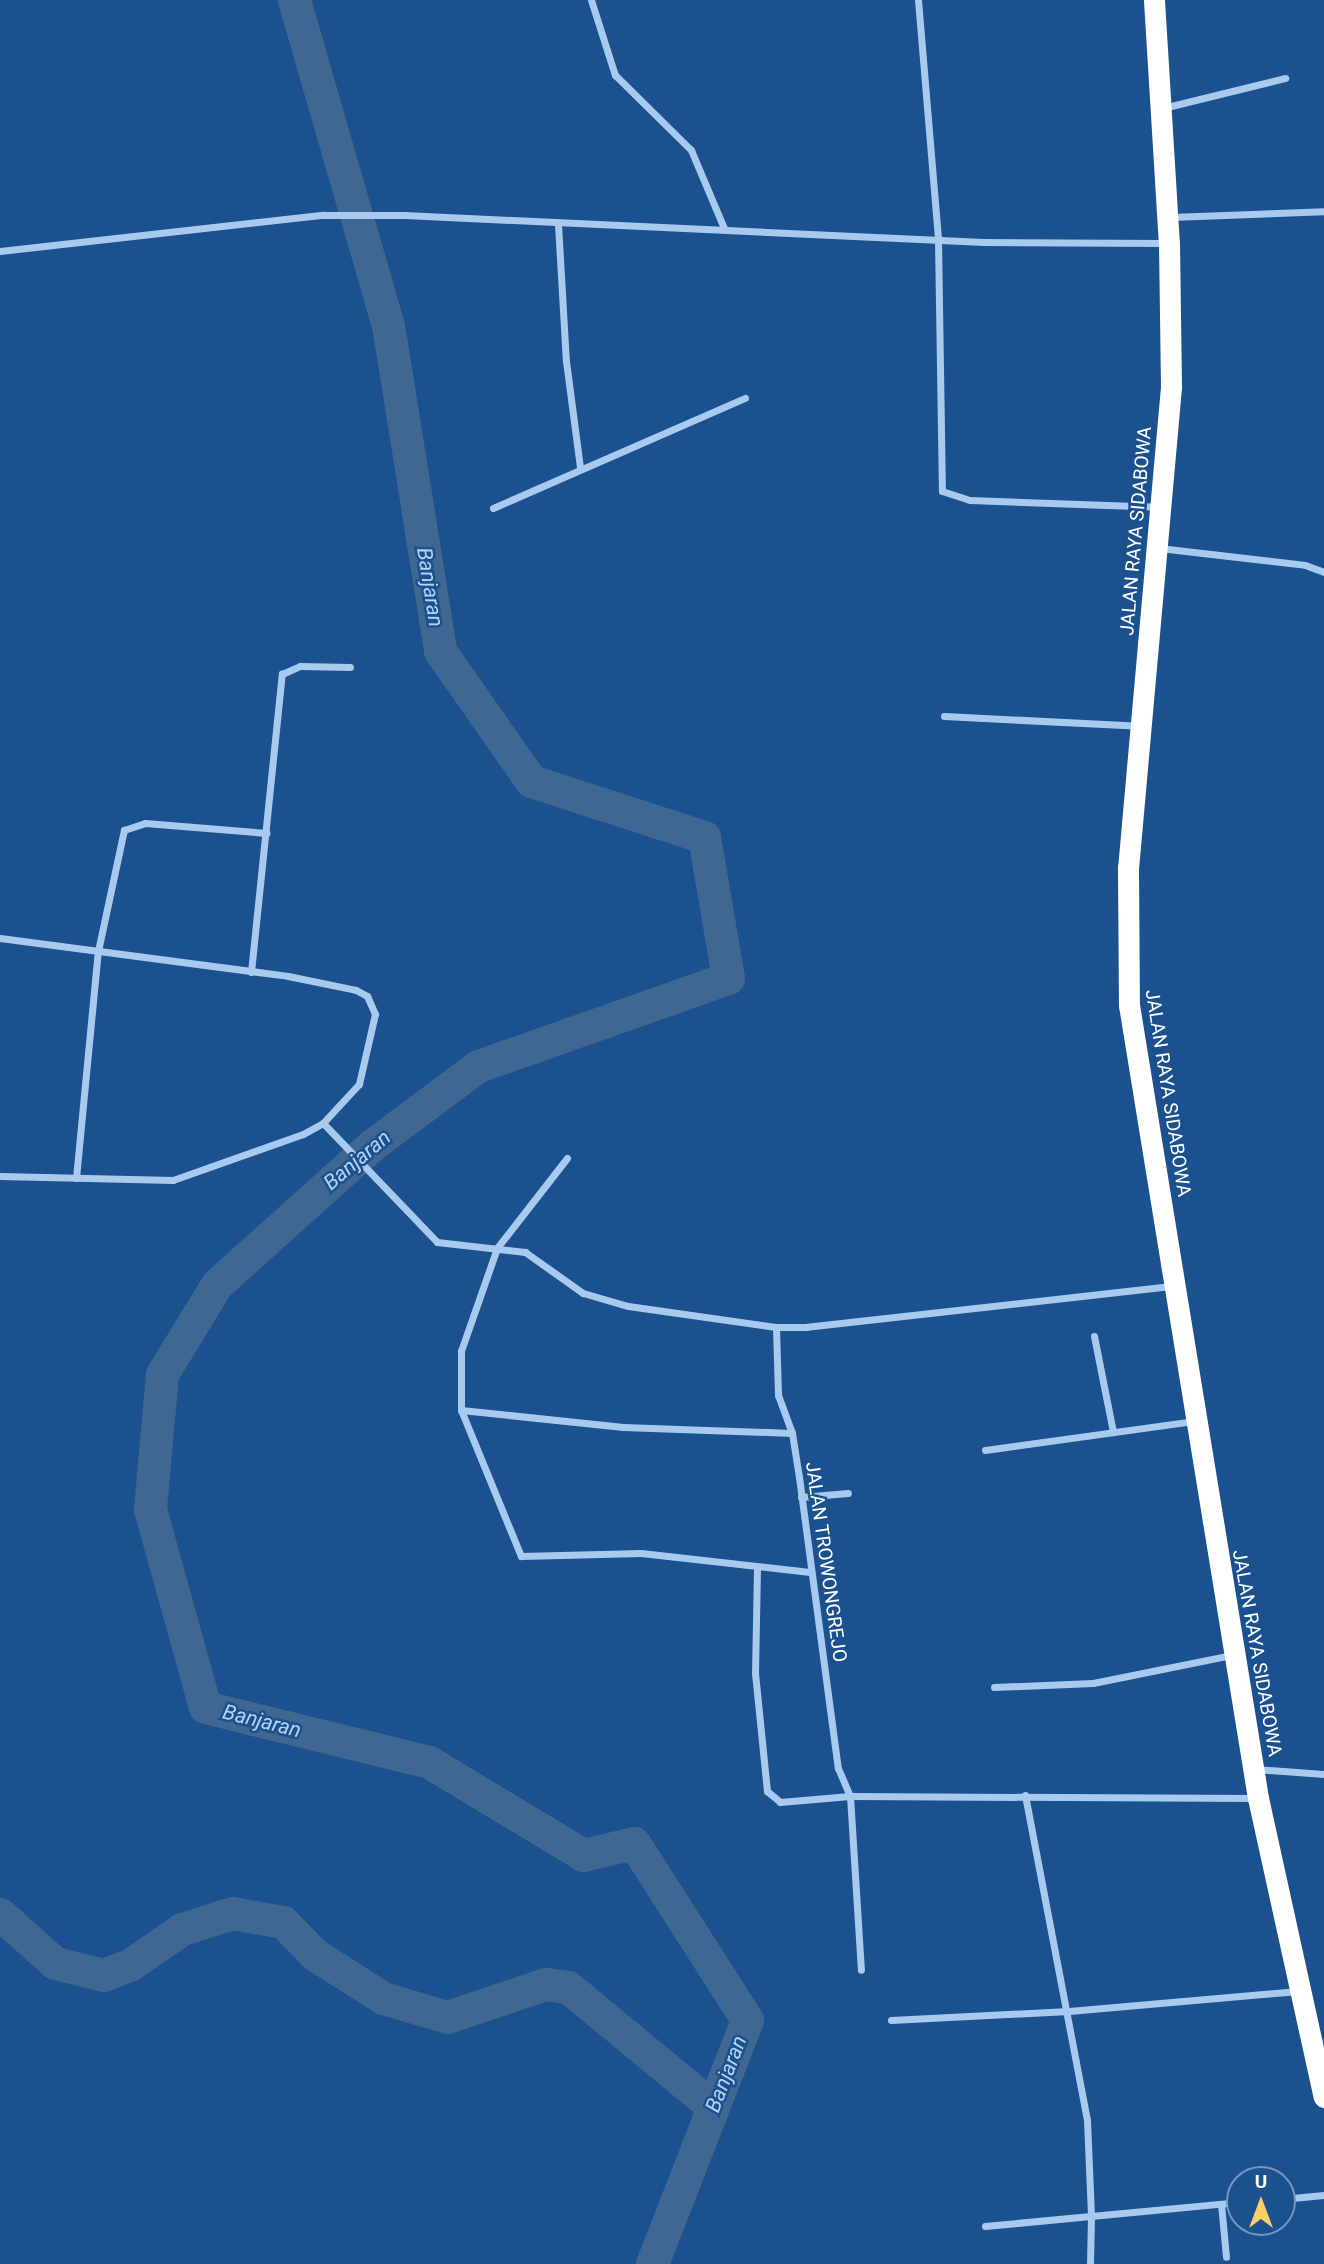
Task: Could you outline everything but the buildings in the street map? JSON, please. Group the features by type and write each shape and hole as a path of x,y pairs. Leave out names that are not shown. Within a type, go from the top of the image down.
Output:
{"highway":[{"name":"JALAN RAYA SIDABOWA","path":"1154,0 1168,218 1171,387 1127,884 1129,1004 1258,1798 1324,2097"}],"street":[{"path":"591,0 615,75 691,150 724,228"},
{"path":"918,0 937,240 939,485 944,494 970,500 1162,507"},
{"path":"1161,108 1285,78"},
{"path":"1168,218 1324,211"},
{"path":"0,251 323,215 404,215 558,224 724,228 937,240 1169,243"},
{"path":"558,224 566,361 580,467"},
{"path":"493,508 580,467 746,398"},
{"path":"1158,548 1306,565 1324,572"},
{"path":"250,972 282,674 300,666 349,667"},
{"path":"944,716 1142,726"},
{"path":"76,1178 98,951 121,839 128,826 145,823 267,833"},
{"path":"0,938 250,972 356,990 373,1005 375,1020 365,1073 323,1123 186,1179 0,1176"},
{"path":"323,1123 336,1133 437,1242 461,1248 497,1248 525,1252 583,1293 656,1312 776,1327 1175,1286"},
{"path":"567,1158 497,1248 461,1351 461,1410 526,1559 641,1553 757,1569 810,1573"},
{"name":"JALAN TROWONGREJO","path":"776,1327 778,1395 792,1433 838,1768 850,1796 861,1970"},
{"path":"1094,1336 1113,1432"},
{"path":"461,1410 623,1427 792,1433"},
{"path":"985,1450 1195,1421"},
{"path":"802,1497 848,1493"},
{"path":"757,1569 755,1673 767,1791 780,1802 850,1796 1258,1798"},
{"path":"994,1686 1093,1683 1235,1654"},
{"path":"1254,1769 1324,1774"},
{"path":"1025,1795 1069,2011 1089,2135 1090,2264"},
{"path":"891,2020 1069,2011 1299,1991"},
{"path":"1296,2198 1324,2195"},
{"path":"985,2227 1226,2203"},
{"path":"1221,2204 1226,2257"}],"waterway":[{"name":"Banjaran","path":"294,0 388,325 440,651 531,781 704,837 728,978 478,1066 372,1145 217,1284 162,1374 150,1509 205,1707 429,1762 583,1855 634,1843 747,2020 652,2264"},
{"path":"0,1914 55,1963 103,1975 131,1964 182,1929 232,1913 283,1922 314,1954 383,1998 447,2017 545,1984 568,1987 713,2107"}]}
